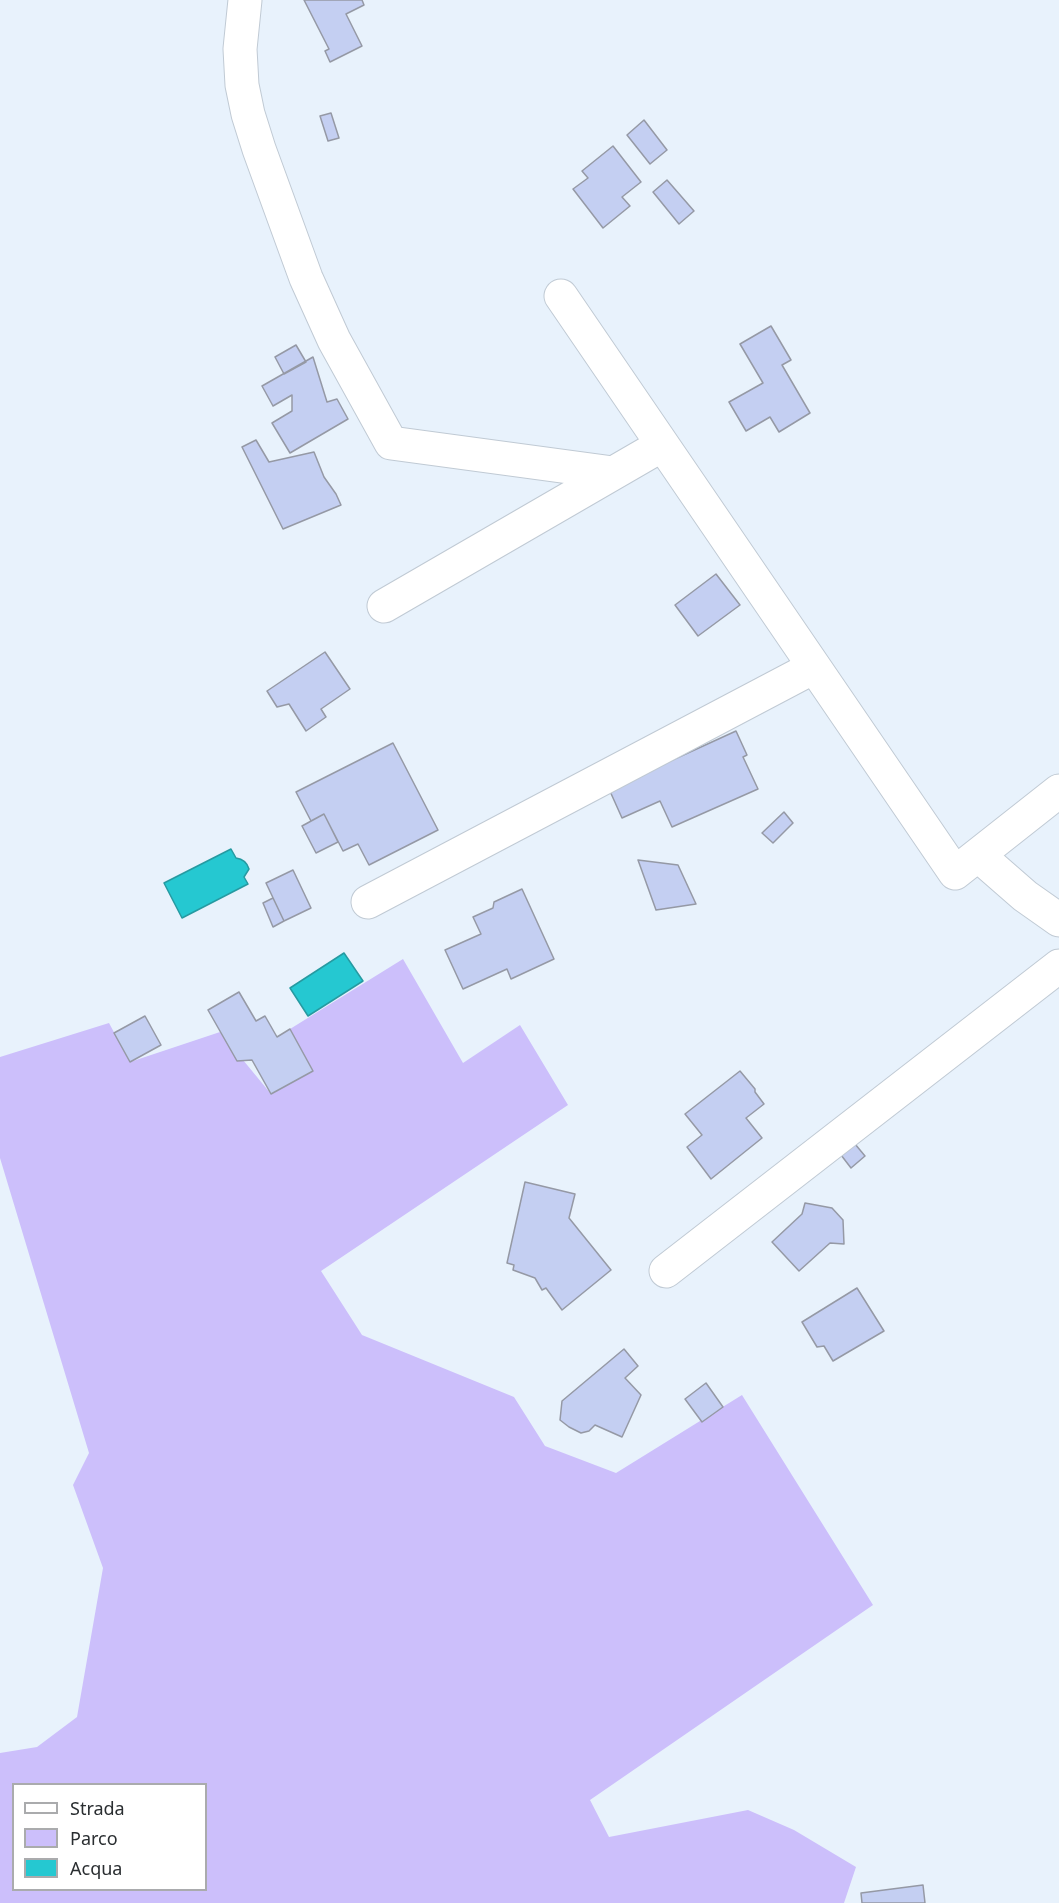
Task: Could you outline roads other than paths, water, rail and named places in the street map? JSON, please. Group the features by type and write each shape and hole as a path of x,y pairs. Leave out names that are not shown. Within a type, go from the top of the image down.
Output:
{"street":[{"path":"245,0 240,49 242,85 259,149 306,278 334,340 391,443 613,473"},
{"path":"561,296 955,873 1059,791"},
{"path":"384,606 662,445"},
{"path":"368,902 814,667"},
{"path":"978,855 1025,896 1059,920"},
{"path":"666,1271 1059,966"}],"water":[{"path":"231,849 236,858 244,861 249,869 244,877 248,884 182,918 164,883"},
{"path":"344,953 363,981 308,1016 290,988"}]}
